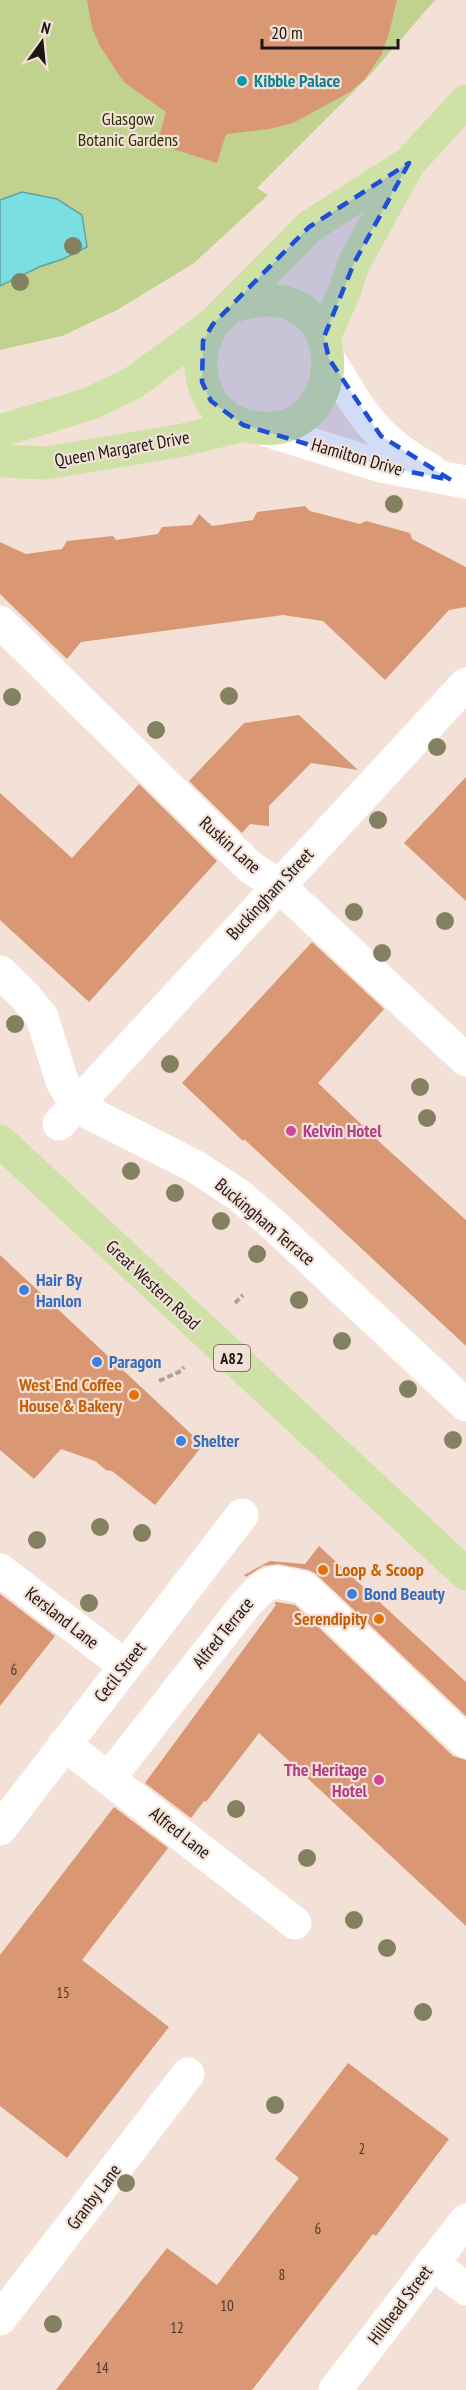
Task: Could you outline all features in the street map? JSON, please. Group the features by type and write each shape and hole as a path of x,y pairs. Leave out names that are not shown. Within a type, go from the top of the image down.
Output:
{"main road":[{"name":"Queen Margaret Drive","path":"0,461 45,463 253,427 284,426 302,417 318,400 327,381 326,348 354,263 409,163 466,101"},
{"name":"Queen Margaret Drive","path":"0,431 81,406 111,394 154,369 221,316 309,227 409,163"},
{"name":"Queen Margaret Drive","path":"253,427 225,416 211,401 202,382 199,362 203,341 221,316 250,300 272,299 293,306 311,319 326,348"},
{"name":"Great Western Road","path":"0,1141 466,1574"}],"street":[{"name":"Hamilton Drive","path":"326,348 362,415 381,436 410,458 459,481"},
{"name":"Hamilton Drive","path":"253,427 381,466 459,481"},
{"name":"Ruskin Lane","path":"0,622 250,867 278,885 466,1060"},
{"name":"Buckingham Street","path":"68,1115 466,684"},
{"path":"0,972 24,995 42,1017 62,1081 68,1115"},
{"name":"Buckingham Terrace","path":"68,1115 196,1167 240,1196 466,1405"},
{"name":"Cecil Street","path":"0,1829 242,1515"},
{"name":"Kersland Lane","path":"0,1570 125,1666"},
{"name":"Alfred Terrace","path":"109,1778 246,1604 264,1584 282,1582 304,1588 466,1743"},
{"name":"Alfred Lane","path":"64,1744 295,1923"},
{"name":"Granby Lane","path":"0,2319 188,2074"},
{"name":"Hillhead Street","path":"335,2390 466,2220"},
{"path":"432,2263 466,2289"}],"highlighted area":[{"path":"409,163 354,263 324,337 329,359 381,436 451,480 381,466 243,425 211,401 202,382 203,341 213,324 309,227"}],"green space":[{"name":"Glasgow Botanic Gardens","path":"0,0 435,0 370,75 257,188 268,195 194,263 117,310 62,336 0,350"}],"water":[{"path":"22,192 57,199 82,215 87,247 0,286 0,200"}],"building":[{"name":"Kibble Palace","path":"87,0 397,0 381,55 365,79 350,92 293,123 269,129 226,134 217,163 157,144 166,112 125,83 119,75 100,46 92,28"},
{"path":"305,506 310,511 360,524 366,521 410,533 412,539 466,567 466,607 449,610 385,680 323,621 283,615 81,642 67,659 0,594 0,542 26,554 62,549 67,541 113,536 116,540 158,534 162,527 192,525 199,514 212,526 253,520 257,512"},
{"path":"299,715 358,770 311,763 269,806 269,826 250,824 242,833 189,781 244,723"},
{"path":"466,777 466,901 404,843"},
{"path":"139,784 217,861 89,1002 0,920 0,793 72,858"},
{"path":"312,942 384,1009 318,1083 466,1220 466,1346 182,1083"},
{"path":"0,1255 203,1445 155,1505 112,1471 106,1470 95,1461 61,1449 34,1479 0,1450"},
{"path":"319,1546 466,1682 466,1716 316,1574 309,1570 278,1564 263,1566 246,1577 244,1575 270,1561 305,1564"},
{"path":"0,1594 55,1636 0,1706"},
{"name":"The Heritage Hotel","path":"276,1602 295,1605 453,1756 466,1760 466,1926 259,1733 191,1818 145,1783"},
{"path":"114,1807 168,1848 82,1960 169,2027 67,2158 0,2106 0,1955"},
{"path":"348,2063 449,2139 376,2236 373,2234 252,2390 56,2390 167,2248 217,2285 299,2178 275,2159"}],"place":[{"name":"Kibble Palace","path":"242,81"},
{"name":"Kelvin Hotel","path":"291,1131"},
{"name":"Hair By Hanlon","path":"24,1290"},
{"name":"Paragon","path":"97,1362"},
{"name":"West End Coffee House & Bakery","path":"134,1395"},
{"name":"Shelter","path":"181,1441"},
{"name":"Loop & Scoop","path":"323,1570"},
{"name":"Bond Beauty","path":"352,1594"},
{"name":"Serendipity","path":"379,1619"},
{"name":"The Heritage Hotel","path":"379,1780"}]}
